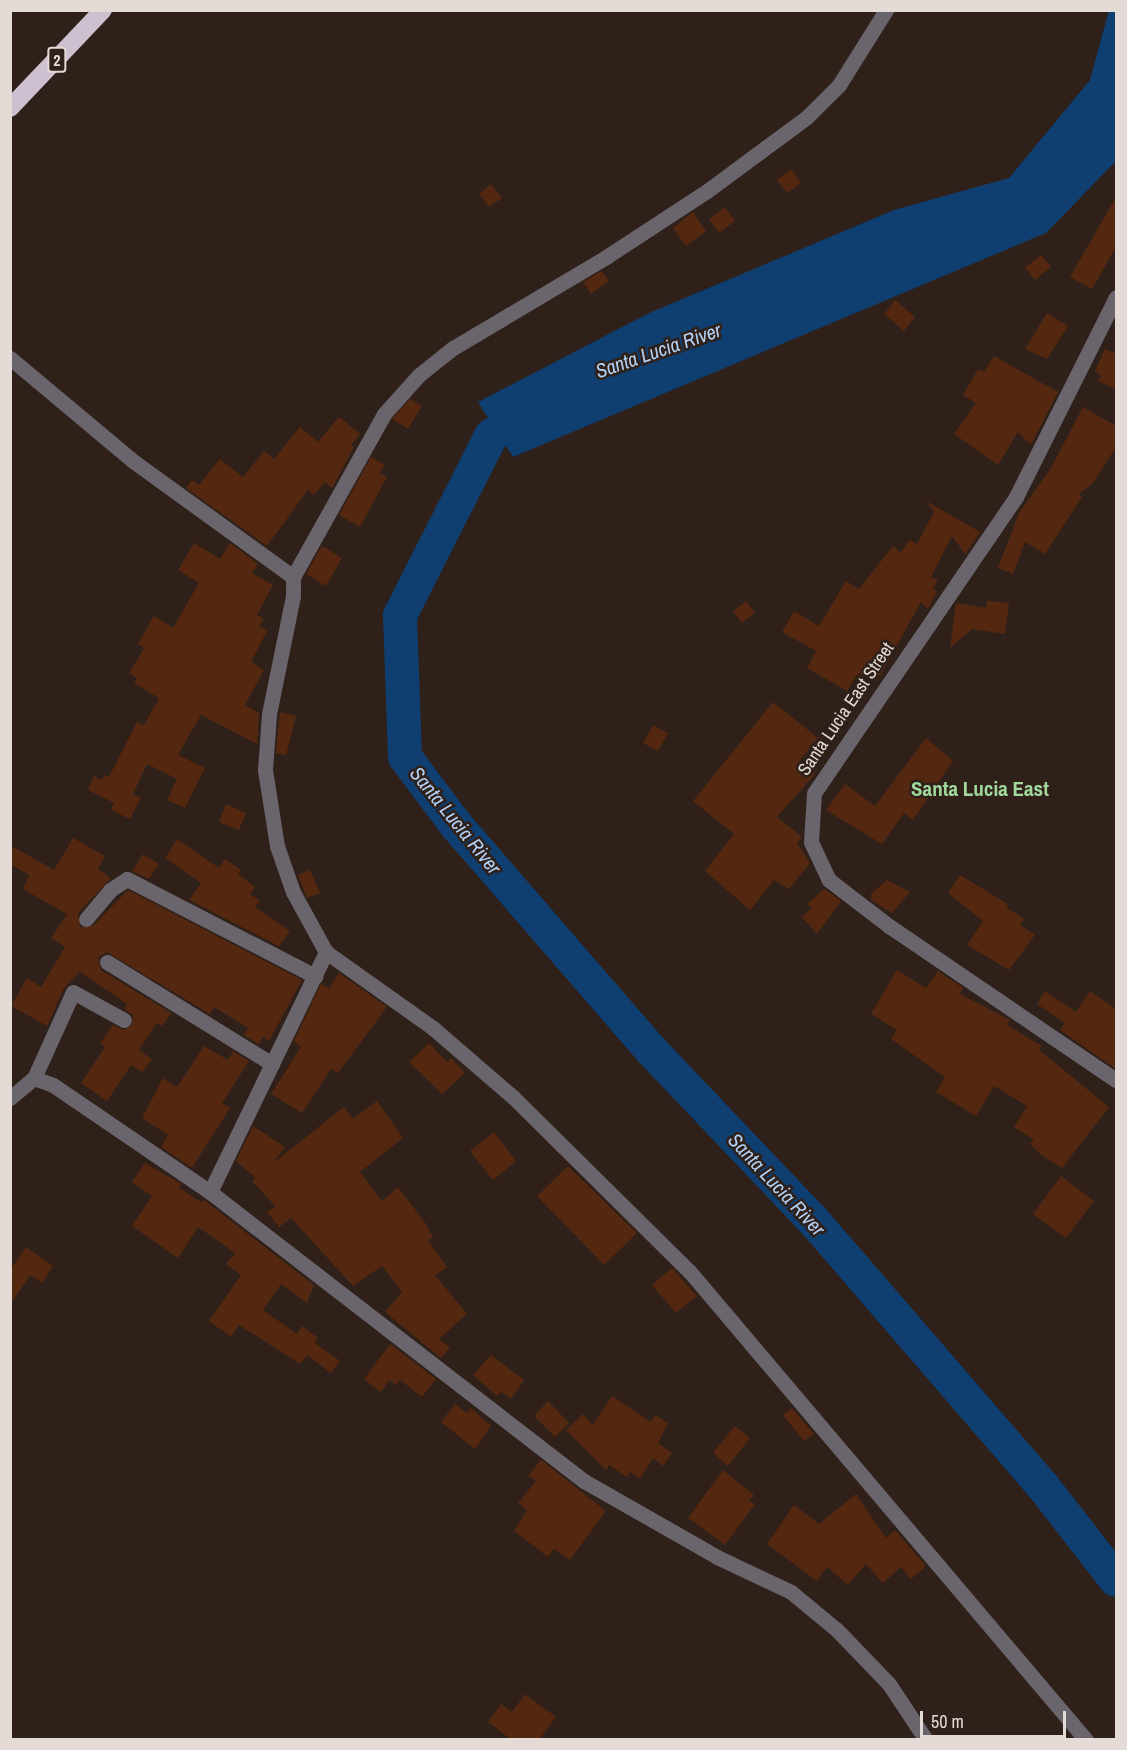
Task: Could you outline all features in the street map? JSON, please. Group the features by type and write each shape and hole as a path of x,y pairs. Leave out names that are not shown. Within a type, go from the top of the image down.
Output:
{"highway":[{"name":"2","path":"10,108 103,10"}],"street":[{"path":"886,10 839,85 807,117 707,191 606,257 453,348 419,375 384,414 293,577 294,596 269,714 265,778 277,846 293,891 326,952 460,1051 690,1272 1086,1740"},
{"name":"Santa Lucia East Street","path":"1116,297 1016,497 814,793 811,842 829,880 889,926 1116,1080"},
{"path":"10,358 134,462 293,577"},
{"path":"86,919 111,890 127,879 315,976"},
{"path":"210,1192 326,952"},
{"path":"107,962 272,1064"},
{"path":"10,1098 34,1078 73,992 124,1020"},
{"path":"34,1078 53,1085 210,1192 584,1481 717,1557 791,1592 837,1630 889,1684 926,1740"}],"water":[{"path":"1109,10 1116,11 1116,161 1046,233 513,457 478,402 649,313 894,210 1009,178 1090,80"}],"building":[{"path":"791,169 801,183 787,193 777,180"},
{"path":"491,184 502,198 489,207 479,194"},
{"path":"1116,197 1116,247 1092,289 1070,277"},
{"path":"725,207 735,221 719,233 709,219"},
{"path":"693,212 706,231 686,246 673,228"},
{"path":"1041,255 1051,267 1035,280 1025,268"},
{"path":"602,271 609,281 591,294 583,282"},
{"path":"895,300 915,317 904,331 884,314"},
{"path":"1047,313 1068,326 1047,359 1025,349"},
{"path":"1105,349 1114,353 1116,349 1116,389 1098,381 1101,376 1095,371"},
{"path":"994,356 1058,392 1033,441 1030,444 1018,432 998,465 954,434 976,403 963,395 978,369 984,372"},
{"path":"410,399 422,406 408,429 392,419"},
{"path":"1083,407 1116,426 1116,447 1093,483 1079,494 1082,497 1045,554 1025,542 1013,574 998,568 1019,513 1051,468"},
{"path":"339,417 360,434 351,445 354,447 332,488 325,482 314,495 308,490 267,546 186,488 192,480 199,485 220,459 243,477 264,451 274,459 300,427 318,442"},
{"path":"371,457 385,465 380,473 387,477 360,527 339,515"},
{"path":"926,501 980,532 965,554 952,536 931,577 938,580 933,588 937,591 928,609 921,602 880,676 875,673 871,680 858,673 847,691 807,668 816,651 782,632 794,611 819,626 846,581 859,589 893,546 901,553 909,540 917,544 934,512"},
{"path":"194,543 220,559 230,543 258,564 252,573 273,585 257,615 264,618 259,626 267,631 251,662 264,670 245,705 259,713 257,744 201,715 178,755 205,768 185,808 167,800 177,779 147,764 133,794 141,798 130,819 111,810 114,803 88,790 94,776 102,780 104,775 109,777 137,722 144,725 159,698 134,683 137,678 129,673 144,648 138,644 154,616 173,628 199,583 178,570"},
{"path":"322,546 342,558 326,586 306,574"},
{"path":"746,601 755,613 742,623 733,611"},
{"path":"987,601 1009,603 1005,634 972,629 950,648 956,603 986,608"},
{"path":"773,702 818,738 799,761 815,774 777,817 802,837 797,843 810,863 789,889 774,880 750,910 705,871 734,834 693,801"},
{"path":"280,712 296,716 286,755 276,753"},
{"path":"653,725 668,733 658,751 643,743"},
{"path":"926,738 953,761 913,820 904,813 882,844 826,810 845,784 875,806"},
{"path":"226,804 246,813 239,830 219,822"},
{"path":"73,838 105,856 98,869 111,878 78,913 80,927 93,926 128,890 302,980 269,1041 263,1037 259,1044 244,1035 248,1028 214,1007 210,1014 107,952 98,957 101,970 171,1013 162,1026 157,1023 139,1050 152,1059 142,1072 131,1065 107,1101 81,1083 105,1047 100,1043 113,1025 124,1030 132,1025 133,1015 124,1009 127,1004 80,972 64,988 47,1026 11,1006 27,978 41,987 65,947 51,938 67,914 23,889 29,875 10,864 10,845 54,870"},
{"path":"177,839 219,868 225,859 241,870 238,874 255,887 250,894 260,901 255,907 290,931 279,946 189,900 201,883 165,858"},
{"path":"143,854 159,864 149,879 132,871"},
{"path":"310,870 320,893 307,898 298,875"},
{"path":"960,875 1008,904 1006,907 1024,919 1020,925 1035,935 1009,970 967,945 983,921 948,893"},
{"path":"887,880 910,892 892,913 871,900 871,894"},
{"path":"824,889 841,901 817,934 802,917 812,908 807,904"},
{"path":"897,970 926,988 938,971 963,988 960,994 1010,1020 1007,1025 1042,1046 1039,1050 1109,1107 1062,1168 1041,1155 1030,1144 1034,1140 1014,1127 1027,1106 994,1086 976,1116 936,1092 945,1077 891,1039 897,1030 871,1014"},
{"path":"339,973 387,1007 338,1073 331,1069 302,1113 271,1094 301,1047 294,1041 321,984 329,988"},
{"path":"1045,991 1076,1012 1090,991 1116,1009 1116,1069 1060,1030 1065,1023 1037,1004"},
{"path":"429,1043 447,1062 451,1058 465,1073 442,1094 409,1062"},
{"path":"204,1046 228,1060 233,1051 249,1061 222,1103 230,1108 192,1168 161,1147 168,1135 142,1118 163,1078 177,1087"},
{"path":"377,1101 403,1138 360,1172 382,1201 398,1187 426,1224 433,1237 428,1240 447,1267 435,1275 467,1314 439,1339 450,1348 441,1358 385,1312 402,1292 382,1266 353,1286 291,1218 279,1227 267,1212 275,1206 252,1181 256,1178 236,1161 253,1126 285,1147 273,1163 344,1107 353,1119"},
{"path":"494,1132 516,1161 493,1180 470,1151"},
{"path":"145,1163 181,1184 179,1188 201,1202 204,1200 314,1285 307,1303 281,1284 263,1310 297,1334 302,1326 318,1338 315,1343 340,1361 331,1373 307,1355 300,1364 239,1325 231,1337 209,1321 241,1275 226,1264 235,1253 198,1227 178,1258 132,1226 152,1196 132,1182"},
{"path":"568,1166 637,1233 604,1265 537,1196"},
{"path":"1061,1176 1094,1201 1066,1238 1033,1214"},
{"path":"26,1247 53,1266 42,1283 30,1275 10,1305 10,1270"},
{"path":"672,1268 697,1296 676,1313 652,1285"},
{"path":"390,1344 436,1379 422,1397 400,1380 396,1385 389,1380 381,1392 364,1379"},
{"path":"491,1355 524,1380 511,1399 501,1392 497,1396 473,1375"},
{"path":"612,1396 651,1422 655,1415 668,1423 658,1443 672,1453 663,1466 653,1458 640,1479 630,1472 627,1477 609,1465 606,1470 566,1430 583,1414 593,1425"},
{"path":"548,1401 569,1423 555,1437 534,1416"},
{"path":"455,1404 467,1413 471,1408 491,1426 475,1449 441,1422"},
{"path":"792,1408 814,1434 804,1441 783,1415"},
{"path":"735,1426 750,1438 728,1466 713,1453"},
{"path":"541,1460 606,1511 570,1560 554,1549 548,1557 514,1531 527,1510 518,1503 536,1481 528,1476"},
{"path":"723,1470 754,1495 749,1501 755,1504 725,1545 688,1518"},
{"path":"856,1494 886,1538 895,1530 926,1566 911,1579 901,1567 883,1583 866,1564 848,1585 827,1567 817,1581 767,1544 794,1505 819,1524"},
{"path":"525,1694 556,1717 539,1740 512,1740 488,1722 501,1704 512,1712"}],"waterway":[{"name":"Santa Lucia River","path":"536,405 491,436 400,615 405,757 456,825 651,1050 813,1220 1042,1485 1116,1580"}],"district":[{"name":"Santa Lucia East","path":"980,789"}]}
